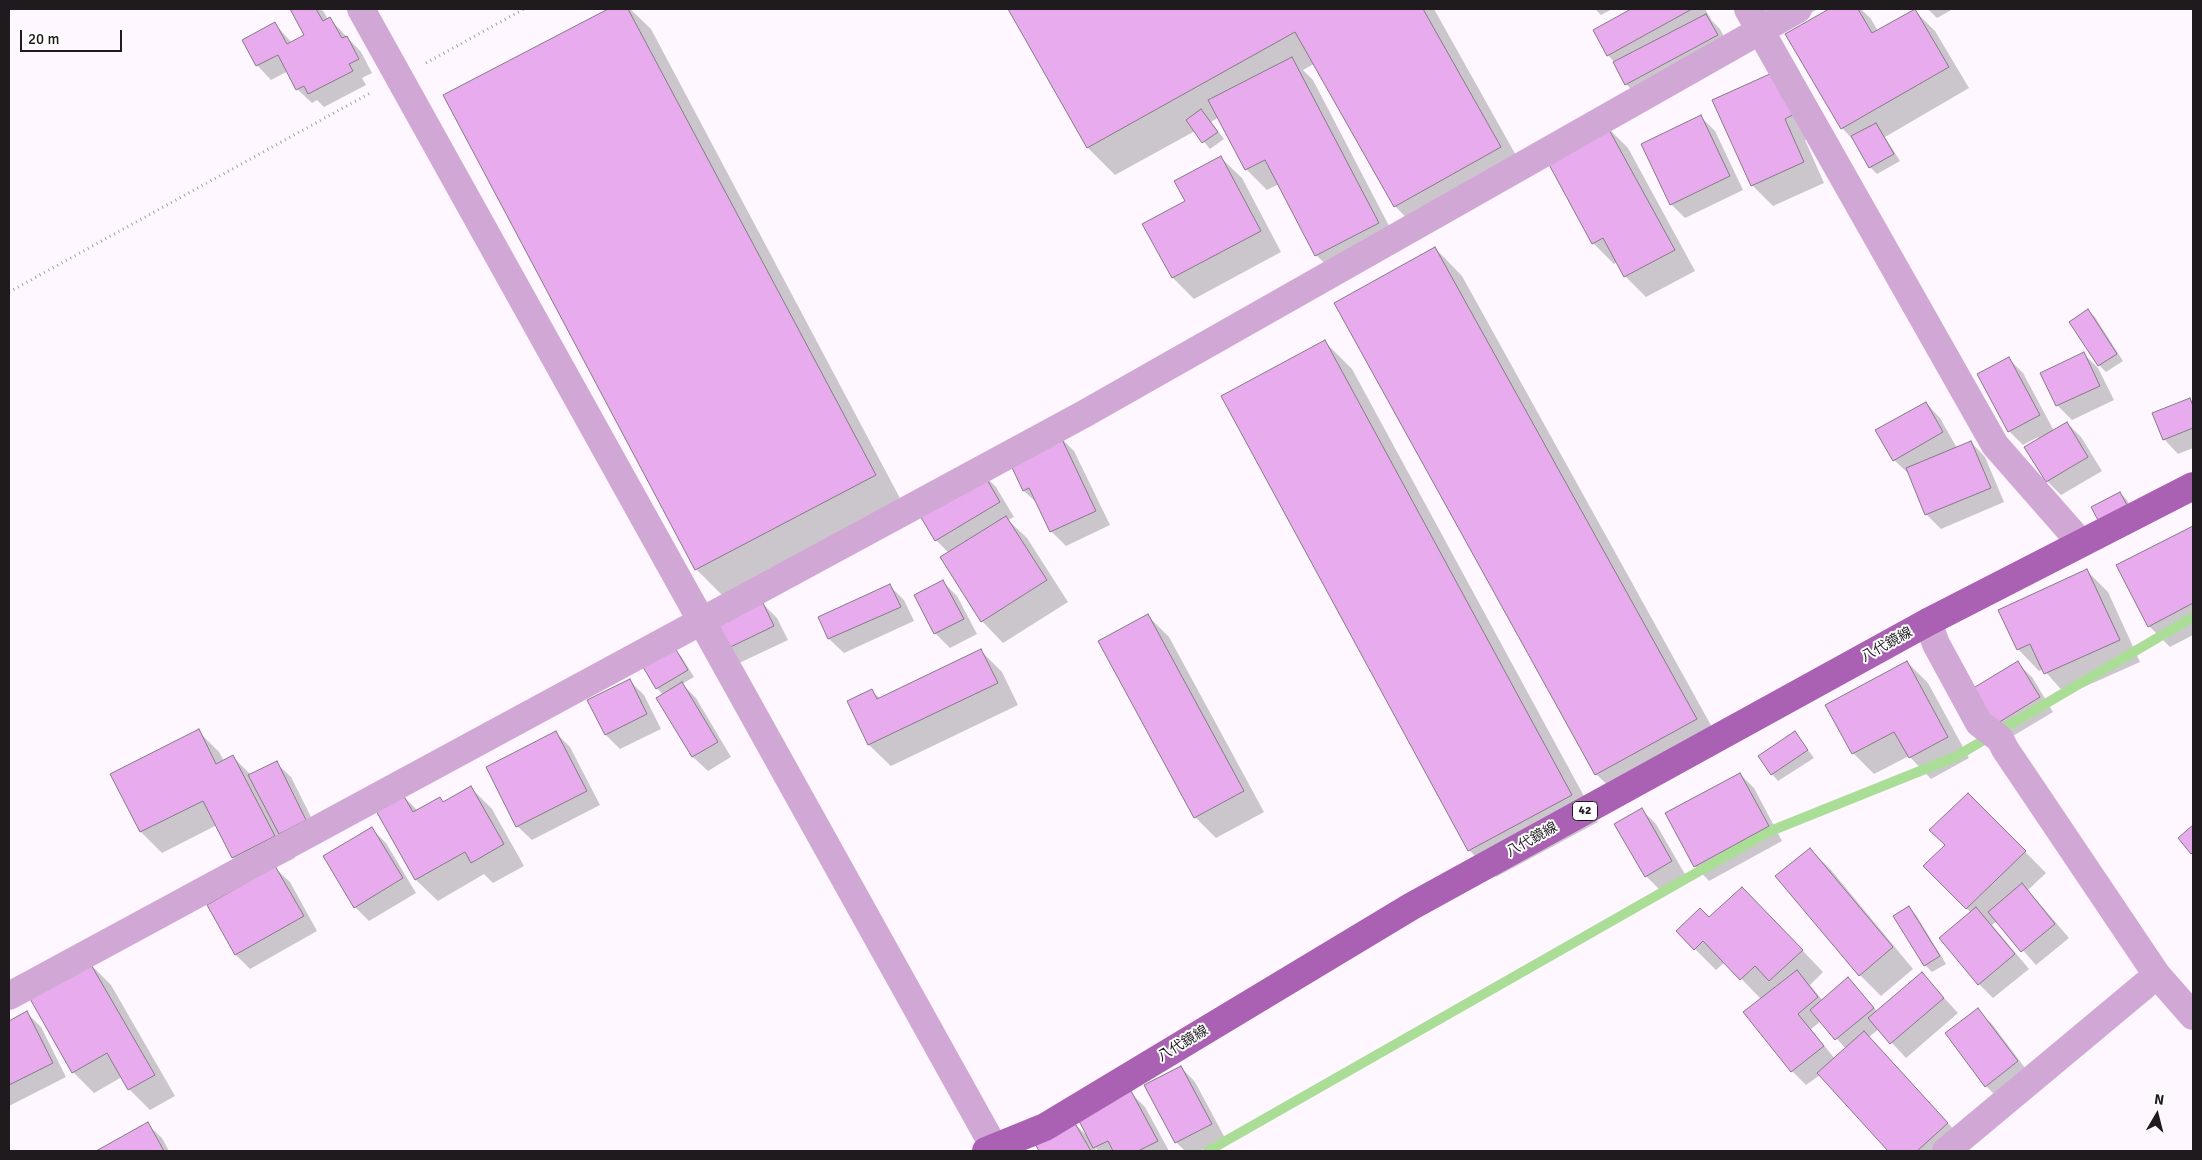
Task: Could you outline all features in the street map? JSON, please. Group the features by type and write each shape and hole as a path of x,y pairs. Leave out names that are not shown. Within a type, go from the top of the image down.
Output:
{"main road":[{"name":"八代鏡線","path":"990,1149 1045,1127 1412,906 1928,622 2193,486"}],"street":[{"path":"360,9 702,619 990,1149"},
{"path":"9,996 702,619 1093,409 1754,19 1798,9"},
{"path":"1754,19 1995,445 2081,544"},
{"path":"1928,622 1936,644 1979,723 2000,739 2157,975 2193,1016"},
{"path":"1946,1151 2157,975"}],"path":[{"path":"9,292 524,9"}],"building":[{"path":"290,9 316,9 323,21 330,17 342,38 347,36 359,59 349,64 353,71 308,94 304,86 296,90 278,55 256,66 242,40 275,22 287,44 304,35"},
{"path":"608,9 628,9 876,475 695,570 443,95"},
{"path":"1008,9 1423,9 1501,147 1394,207 1295,32 1087,148"},
{"path":"1631,9 1692,9 1607,56 1593,30"},
{"path":"1829,9 1858,9 1872,33 1915,9 1949,67 1841,129 1785,34"},
{"path":"1706,14 1718,35 1625,85 1613,62"},
{"path":"1292,57 1379,223 1315,256 1265,160 1245,170 1208,100"},
{"path":"1781,69 1800,111 1785,119 1804,162 1751,186 1712,100"},
{"path":"1201,109 1218,132 1202,143 1186,120"},
{"path":"1701,115 1730,176 1670,205 1641,144"},
{"path":"1876,123 1894,154 1869,168 1851,136"},
{"path":"1607,126 1675,250 1624,277 1603,238 1592,244 1546,159"},
{"path":"1221,156 1261,231 1172,278 1142,224 1185,201 1174,181"},
{"path":"1435,247 1697,719 1595,775 1334,303"},
{"path":"2088,309 2117,354 2098,366 2069,322"},
{"path":"1325,340 1572,795 1468,851 1221,396"},
{"path":"2084,352 2100,386 2056,406 2040,373"},
{"path":"2009,357 2040,415 2008,432 1977,374"},
{"path":"2190,398 2193,406 2193,428 2163,440 2152,413"},
{"path":"1926,402 1943,432 1893,461 1875,430"},
{"path":"2067,422 2088,457 2046,482 2024,447"},
{"path":"1060,435 1096,511 1050,532 1029,488 1023,491 1008,459"},
{"path":"1971,441 1991,488 1925,515 1906,468"},
{"path":"982,471 1000,502 935,541 916,509"},
{"path":"2120,492 2128,507 2099,522 2091,507"},
{"path":"1006,516 1047,580 981,622 940,557"},
{"path":"2193,526 2193,603 2148,627 2116,565"},
{"path":"2087,569 2120,640 2044,674 2030,644 2017,650 1998,610"},
{"path":"943,580 964,619 934,634 914,595"},
{"path":"890,584 901,607 828,639 818,617"},
{"path":"763,603 774,626 720,652 709,628"},
{"path":"1148,614 1244,791 1194,818 1098,641"},
{"path":"675,648 688,670 656,689 643,667"},
{"path":"981,649 998,683 868,745 847,701 872,689 877,699"},
{"path":"1907,661 1948,737 1909,758 1894,732 1852,754 1825,705"},
{"path":"2018,661 2040,697 1993,726 1970,690"},
{"path":"630,679 647,714 605,735 587,700"},
{"path":"682,682 718,742 692,757 656,698"},
{"path":"199,729 216,764 233,755 275,836 232,858 203,801 140,832 110,774"},
{"path":"556,731 587,791 516,827 486,767"},
{"path":"1795,731 1808,750 1771,775 1758,756"},
{"path":"277,761 306,820 279,834 248,775"},
{"path":"1740,773 1769,826 1694,867 1665,813"},
{"path":"471,786 504,844 471,863 465,852 415,880 375,809 402,793 413,812 440,797 443,802"},
{"path":"1968,793 2026,851 1966,909 1923,866 1945,845 1929,830"},
{"path":"1642,808 1672,861 1645,877 1614,824"},
{"path":"2193,825 2193,852 2191,854 2178,838"},
{"path":"372,827 403,878 354,908 323,856"},
{"path":"1810,848 1893,947 1859,976 1775,876"},
{"path":"275,866 304,916 235,955 207,905"},
{"path":"2022,883 2055,924 2021,952 1988,912"},
{"path":"1742,887 1803,950 1769,981 1755,966 1740,980 1703,941 1694,950 1676,931 1700,908 1709,917"},
{"path":"1909,906 1940,956 1924,966 1893,916"},
{"path":"1976,907 2015,954 1978,985 1939,938"},
{"path":"90,963 155,1075 128,1090 107,1053 72,1073 29,997"},
{"path":"1797,970 1818,997 1798,1014 1824,1046 1791,1072 1743,1012"},
{"path":"1922,972 1944,998 1890,1044 1868,1018"},
{"path":"1848,977 1874,1008 1835,1040 1810,1010"},
{"path":"1978,1008 2018,1061 1985,1087 1945,1033"},
{"path":"27,1011 53,1063 9,1085 9,1021"},
{"path":"1864,1031 1948,1123 1917,1151 1888,1151 1817,1073"},
{"path":"1181,1066 1212,1124 1175,1143 1144,1085"},
{"path":"1131,1091 1158,1141 1138,1151 1113,1151 1108,1141 1093,1148 1078,1119"},
{"path":"1073,1120 1091,1151 1039,1151 1034,1142"},
{"path":"148,1122 164,1151 96,1151"}],"waterway":[{"path":"1208,1151 1768,832 1955,757 2193,617"}]}
